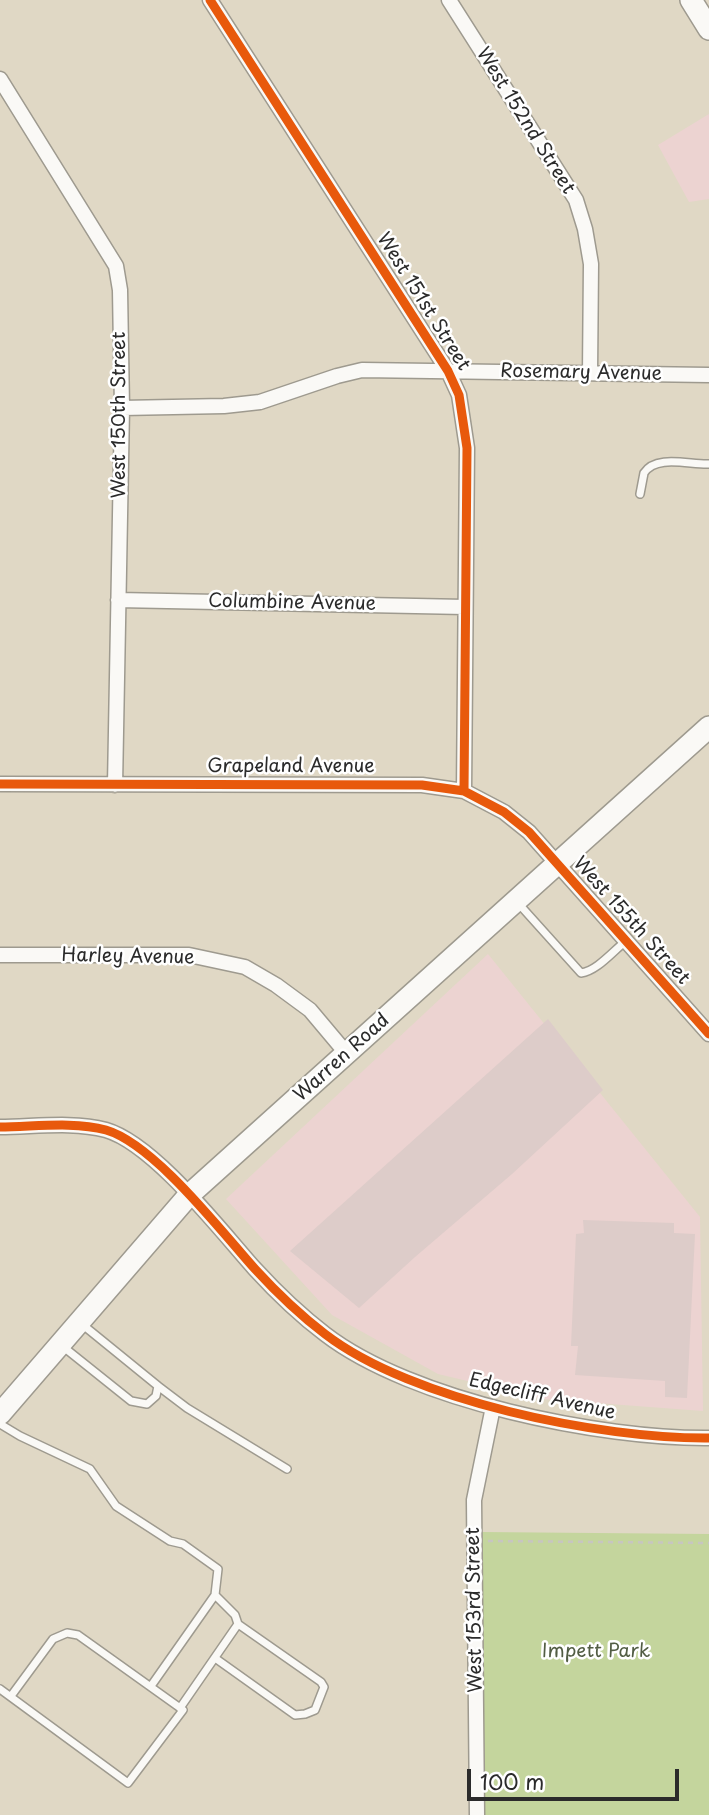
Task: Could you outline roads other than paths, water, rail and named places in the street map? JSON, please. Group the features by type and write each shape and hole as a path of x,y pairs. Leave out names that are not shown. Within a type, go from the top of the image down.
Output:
{"main road":[{"path":"691,0 709,29"},
{"name":"Warren Road","path":"0,1414 189,1195 556,863 707,732"}],"street":[{"name":"West 151st Street","path":"210,0 448,371 459,395 467,448 464,791"},
{"name":"West 152nd Street","path":"449,0 576,200 585,229 591,264 590,373"},
{"name":"West 150th Street","path":"0,79 116,266 120,290 122,408 115,785"},
{"name":"Rosemary Avenue","path":"122,408 224,407 260,402 362,370 709,375"},
{"name":"Columbine Avenue","path":"118,600 465,607"},
{"name":"Grapeland Avenue","path":"0,784 422,785 464,791 503,812 529,832 556,863"},
{"name":"West 155th Street","path":"556,863 709,1034"},
{"name":"Harley Avenue","path":"0,955 189,955 245,967 310,1010 347,1054"},
{"name":"Edgecliff Avenue","path":"0,1127 78,1127 106,1130 137,1145 189,1195 287,1302 327,1336 369,1361 412,1381 493,1407 556,1421 628,1433 709,1438"},
{"name":"West 153rd Street","path":"477,1815 474,1500 493,1407"}],"lane":[{"path":"640,494 644,473 655,464 709,464"},
{"path":"515,900 581,973 594,967 626,941"},
{"path":"79,1322 187,1408 287,1469"},
{"path":"60,1344 131,1401 147,1404 156,1396 158,1386"},
{"path":"0,1424 90,1469 116,1506 170,1541 183,1544 218,1569 215,1595 150,1686"},
{"path":"215,1595 235,1615 238,1624 321,1682 324,1687 314,1710 295,1714 215,1658"},
{"path":"180,1708 238,1624"},
{"path":"0,1689 128,1783 183,1710 78,1635 67,1633 53,1639 11,1696"}],"park label":[{"name":"Impett Park","path":"596,1652"}]}
